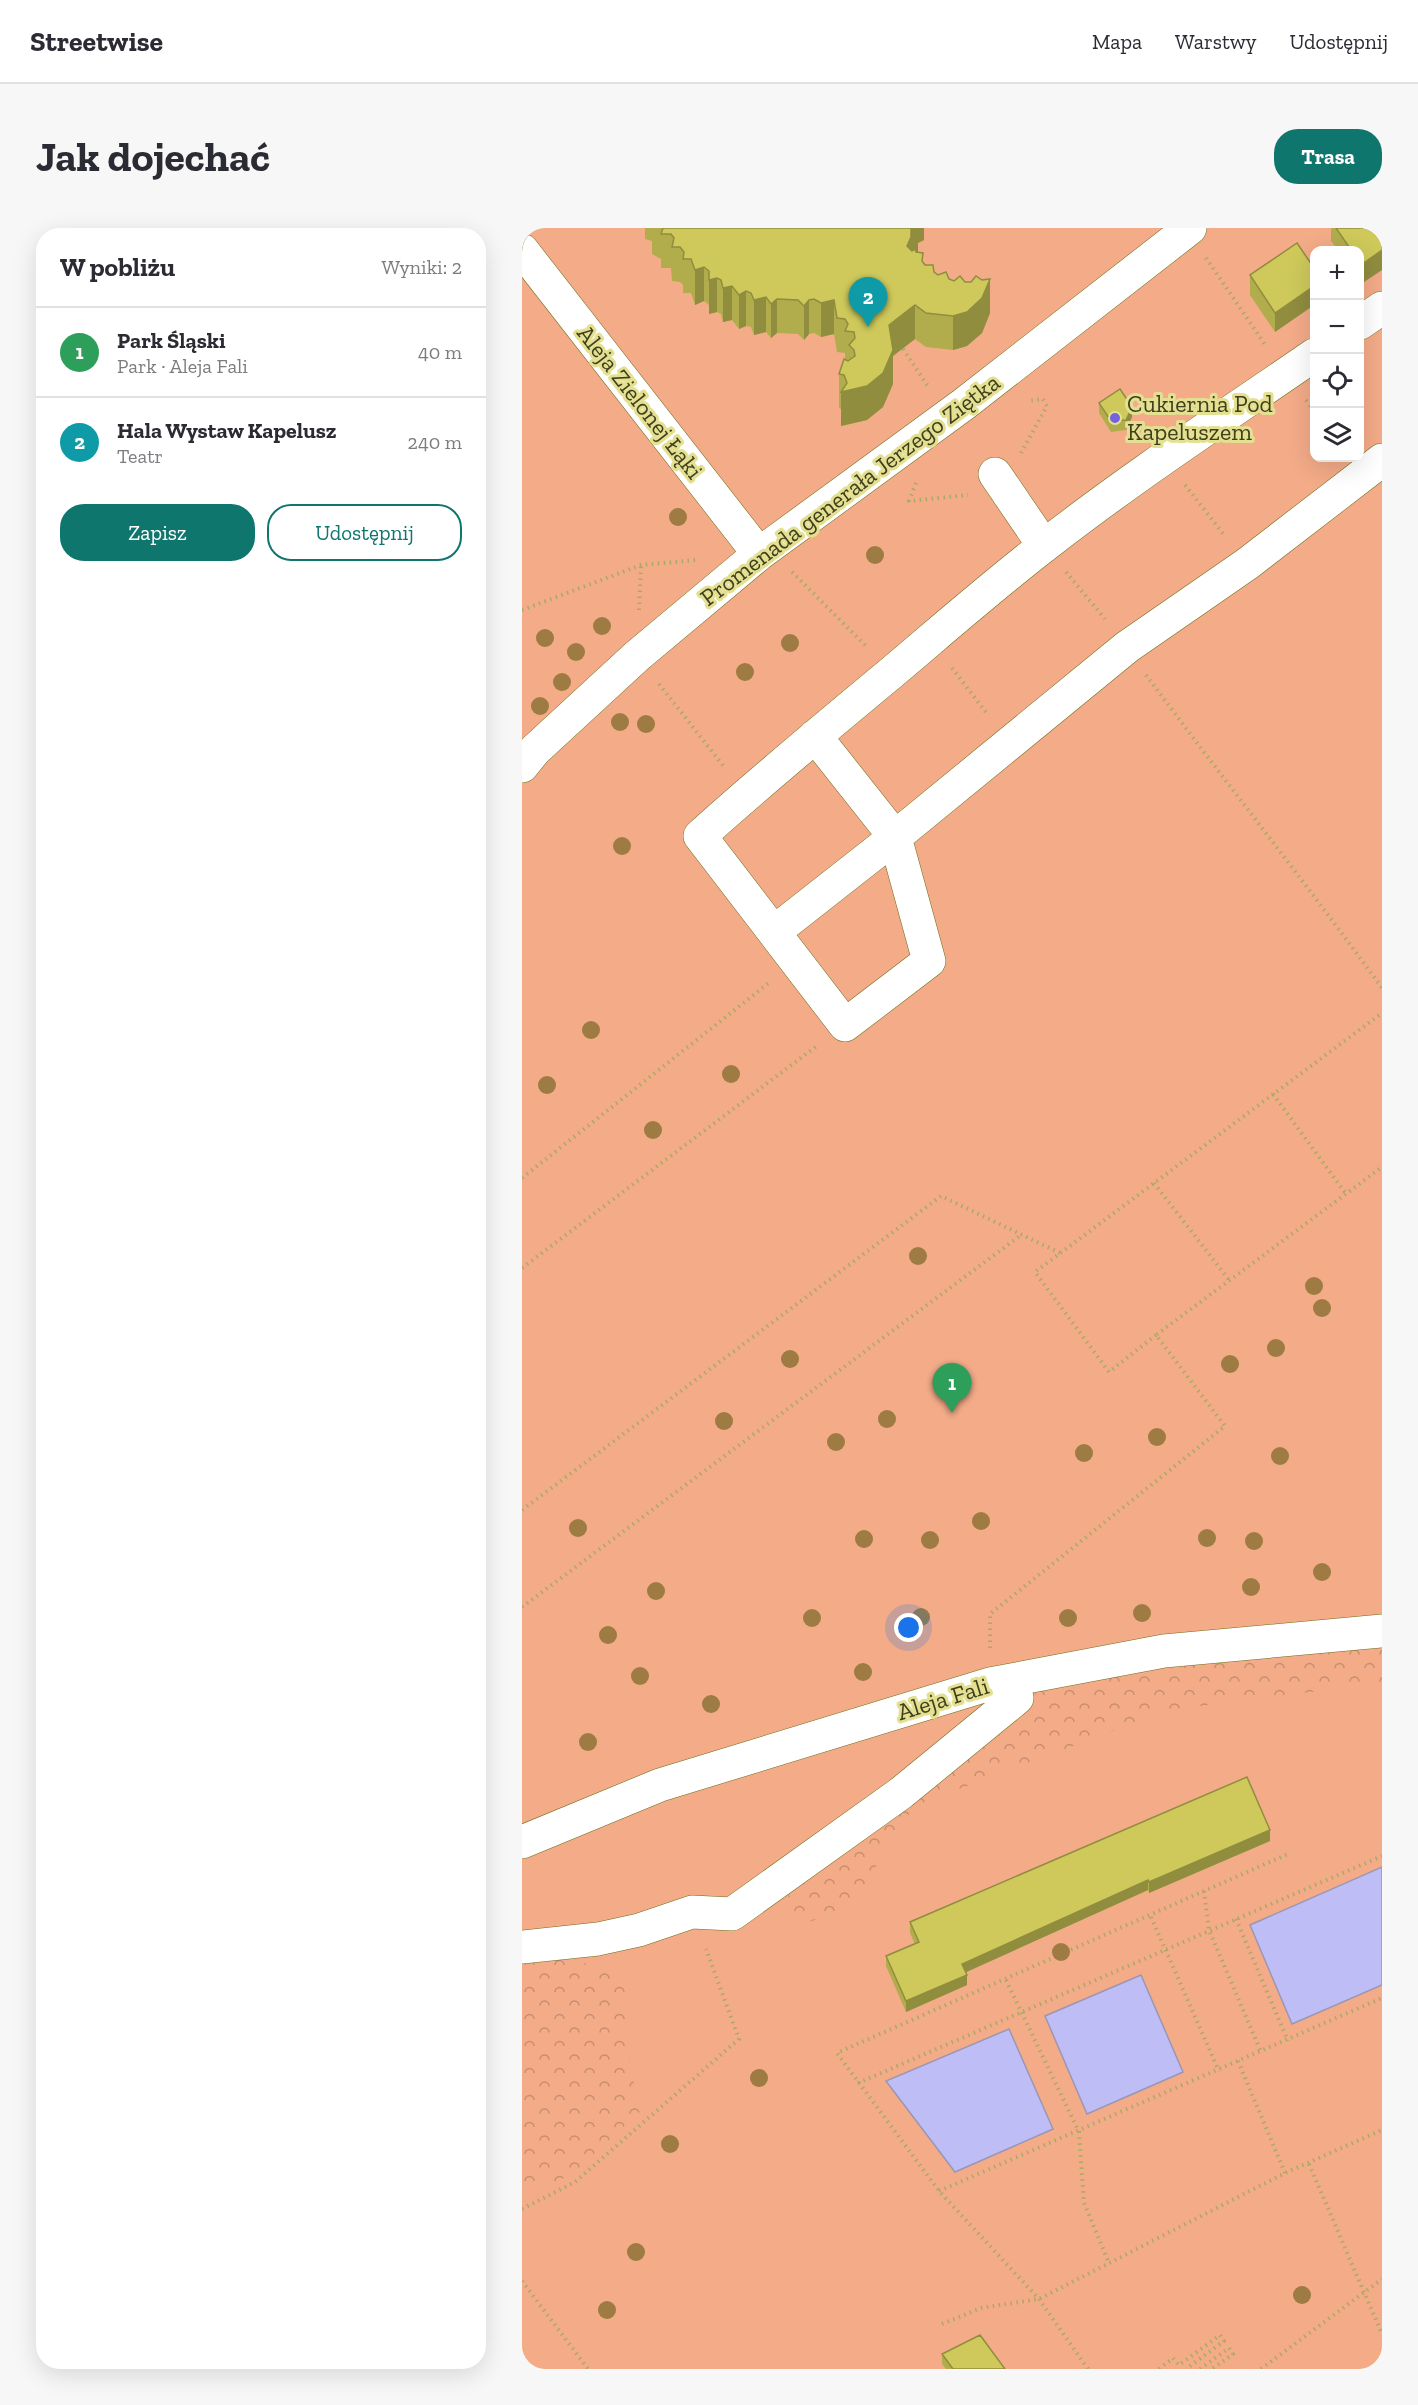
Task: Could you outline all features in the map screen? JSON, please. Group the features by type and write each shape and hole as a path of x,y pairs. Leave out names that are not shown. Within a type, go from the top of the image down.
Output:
{"street":[{"name":"Promenada generała Jerzego Ziętka","path":"522,766 535,750 637,656 763,551 948,416 1188,229"},
{"name":"Aleja Zielonej Łąki","path":"522,250 763,551"},
{"path":"1364,320 1382,308"},
{"path":"815,736 895,837 929,962 845,1025 700,836 745,795 930,639 1044,546 1164,458 1310,357"},
{"path":"774,932 895,837 1128,647 1247,564 1382,460"},
{"path":"999,480 1044,546"},
{"name":"Aleja Fali","path":"522,1842 660,1785 990,1684 1164,1651 1382,1631"},
{"path":"522,1947 598,1939 639,1930 692,1912 732,1914 901,1793 1017,1698 990,1684"}],"path":[{"path":"1188,229 1286,374 1312,408"},
{"path":"903,349 948,416"},
{"path":"918,480 909,501 963,496 999,480 1047,406 1043,399 1022,401"},
{"path":"1164,458 1247,564"},
{"path":"1044,546 1128,647"},
{"path":"763,551 892,672"},
{"path":"522,610 641,565 700,560"},
{"path":"641,565 637,656 745,795"},
{"path":"930,639 1010,744"},
{"path":"1147,676 1220,776 1309,887 1382,988"},
{"path":"522,1178 796,961"},
{"path":"1382,1013 1035,1272 1109,1372 1382,1167"},
{"path":"522,1268 845,1025"},
{"path":"1273,1094 1346,1194"},
{"path":"1154,1183 1229,1280"},
{"path":"522,1510 941,1196 1062,1254"},
{"path":"522,1607 1021,1234"},
{"path":"990,1684 990,1614 1225,1426 1156,1335"},
{"path":"1088,2369 1039,2299 939,2191 837,2053 1151,1917 1288,1854"},
{"path":"858,2083 1382,1856"},
{"path":"1204,1892 1209,1930 1261,2052"},
{"path":"522,2209 575,2182 739,2038 692,1912"},
{"path":"1151,1917 1219,2071"},
{"path":"1236,1918 1288,2041"},
{"path":"1006,1980 1079,2132 1084,2203 1109,2263"},
{"path":"939,2191 1288,2041 1382,1998"},
{"path":"1238,2061 1286,2174"},
{"path":"942,2324 981,2308 1039,2299 1286,2174 1382,2130"},
{"path":"1309,2164 1382,2334"},
{"path":"1261,2369 1365,2294 1382,2278"},
{"path":"522,2281 588,2369"},
{"path":"1160,2369 1173,2358 1179,2365 1220,2335 1224,2341 1186,2369"},
{"path":"1200,2369 1229,2348 1233,2354 1212,2369"}],"green space":[{"path":"522,228 1382,228 1382,2369 522,2369"},
{"path":"1382,1642 1382,1683 1168,1710 914,1806 851,1906 804,1924 792,1911 788,1896 790,1883 1005,1727 1037,1692 1166,1663"},
{"path":"522,1958 584,1963 612,1975 622,1985 628,2007 631,2073 646,2106 572,2174 522,2198"}],"water":[{"path":"1382,1867 1382,1985 1292,2024 1250,1925"},
{"path":"1141,1975 1183,2072 1087,2114 1045,2016"},
{"path":"1009,2029 1053,2129 955,2172 886,2081"}],"building":[{"path":"663,228 911,228 911,237 907,246 912,251 915,249 916,252 923,253 922,261 925,265 933,265 934,272 938,275 946,272 949,279 954,281 960,276 965,282 971,282 976,276 982,280 990,279 982,298 967,312 953,316 926,313 915,305 889,325 893,350 883,373 867,386 841,392 847,383 844,375 839,374 844,359 848,361 855,356 854,350 849,345 855,338 854,332 845,331 848,324 845,319 837,318 834,300 821,303 814,299 809,300 804,306 798,300 777,299 771,304 766,297 754,300 751,293 746,291 739,295 732,286 723,288 721,280 717,278 709,280 709,271 704,267 695,270 691,259 683,259 684,252 680,247 672,247 674,238 671,234 661,234"},
{"path":"1336,228 1382,228 1382,250 1364,263 1364,246 1348,246"},
{"path":"1297,243 1310,262 1310,289 1275,313 1250,275"},
{"path":"1120,389 1132,407 1126,420 1111,421 1099,403"},
{"path":"1247,1777 1270,1830 1149,1882 1148,1880 962,1964 967,1975 906,2001 886,1956 919,1942 910,1922"},
{"path":"980,2335 1005,2369 953,2369 942,2354"}],"place":[{"name":"Hala Wystaw Kapelusz","path":"868,327"},
{"name":"Cukiernia Pod Kapeluszem","path":"1115,418"},
{"name":"Park Śląski","path":"952,1413"}]}
